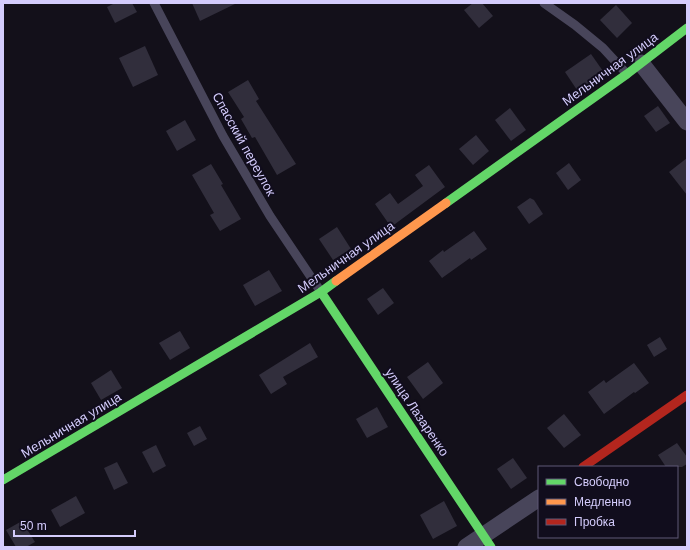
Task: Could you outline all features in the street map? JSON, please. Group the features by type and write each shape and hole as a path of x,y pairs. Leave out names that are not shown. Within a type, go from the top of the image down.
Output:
{"main road":[{"name":"Мельничная улица","path":"3,480 321,292 627,74 687,28"},
{"name":"улица Лазаренко","path":"321,292 487,542"},
{"path":"584,466 687,395"}],"street":[{"path":"641,63 687,122"},
{"path":"466,547 487,542 538,499"}],"lane":[{"name":"Спасский переулок","path":"154,3 223,136 270,216 321,292"},
{"path":"544,3 575,25 603,48 627,74"}],"building":[{"path":"115,3 132,3 137,12 115,23 107,7"},
{"path":"192,3 237,3 200,21"},
{"path":"473,3 482,3 493,16 479,28 464,10"},
{"path":"616,5 632,23 617,38 600,20"},
{"path":"145,46 158,75 133,87 119,58"},
{"path":"591,54 605,74 579,93 565,72"},
{"path":"248,80 259,99 256,101 296,164 277,175 255,137 252,138 241,119 244,117 228,92"},
{"path":"658,106 670,123 656,132 644,116"},
{"path":"510,108 526,130 511,141 495,120"},
{"path":"185,120 196,140 177,151 166,131"},
{"path":"476,135 489,151 473,165 459,149"},
{"path":"687,158 687,195 669,172"},
{"path":"569,163 581,180 568,190 556,173"},
{"path":"211,164 223,184 221,185 241,219 220,231 210,215 214,213 192,175"},
{"path":"429,165 445,187 391,227 375,204 390,193 398,204 423,186 415,175"},
{"path":"530,198 534,200 543,214 529,224 517,207"},
{"path":"337,227 351,249 333,260 319,239"},
{"path":"474,231 487,249 471,260 470,258 442,278 429,261 443,250 444,252"},
{"path":"269,270 282,291 255,306 243,285"},
{"path":"383,288 394,303 378,315 367,299"},
{"path":"180,331 190,348 170,360 159,343"},
{"path":"660,337 667,349 654,357 647,345"},
{"path":"310,343 318,357 283,377 287,384 271,394 259,375"},
{"path":"428,362 443,383 423,399 407,377"},
{"path":"634,363 649,383 604,414 588,392 604,380 606,383"},
{"path":"111,370 122,388 101,400 91,383"},
{"path":"377,407 388,427 367,438 356,419"},
{"path":"564,414 581,435 564,448 547,428"},
{"path":"200,426 207,439 194,446 187,433"},
{"path":"677,443 687,457 687,464 682,467 665,466 658,455"},
{"path":"156,445 166,466 153,473 142,452"},
{"path":"513,458 527,478 511,489 497,469"},
{"path":"117,462 128,483 114,490 104,468"},
{"path":"76,496 85,513 60,527 51,510"},
{"path":"444,501 457,526 433,539 420,515"},
{"path":"22,521 35,542 26,547 16,547 6,530"}],"traffic: fast":[{"path":"446,203 627,74 687,28"},
{"path":"3,480 321,292 336,281"},
{"path":"321,292 491,547"}],"traffic: slow":[{"path":"336,281 446,203"}],"traffic: jam":[{"path":"584,466 687,395"}]}
